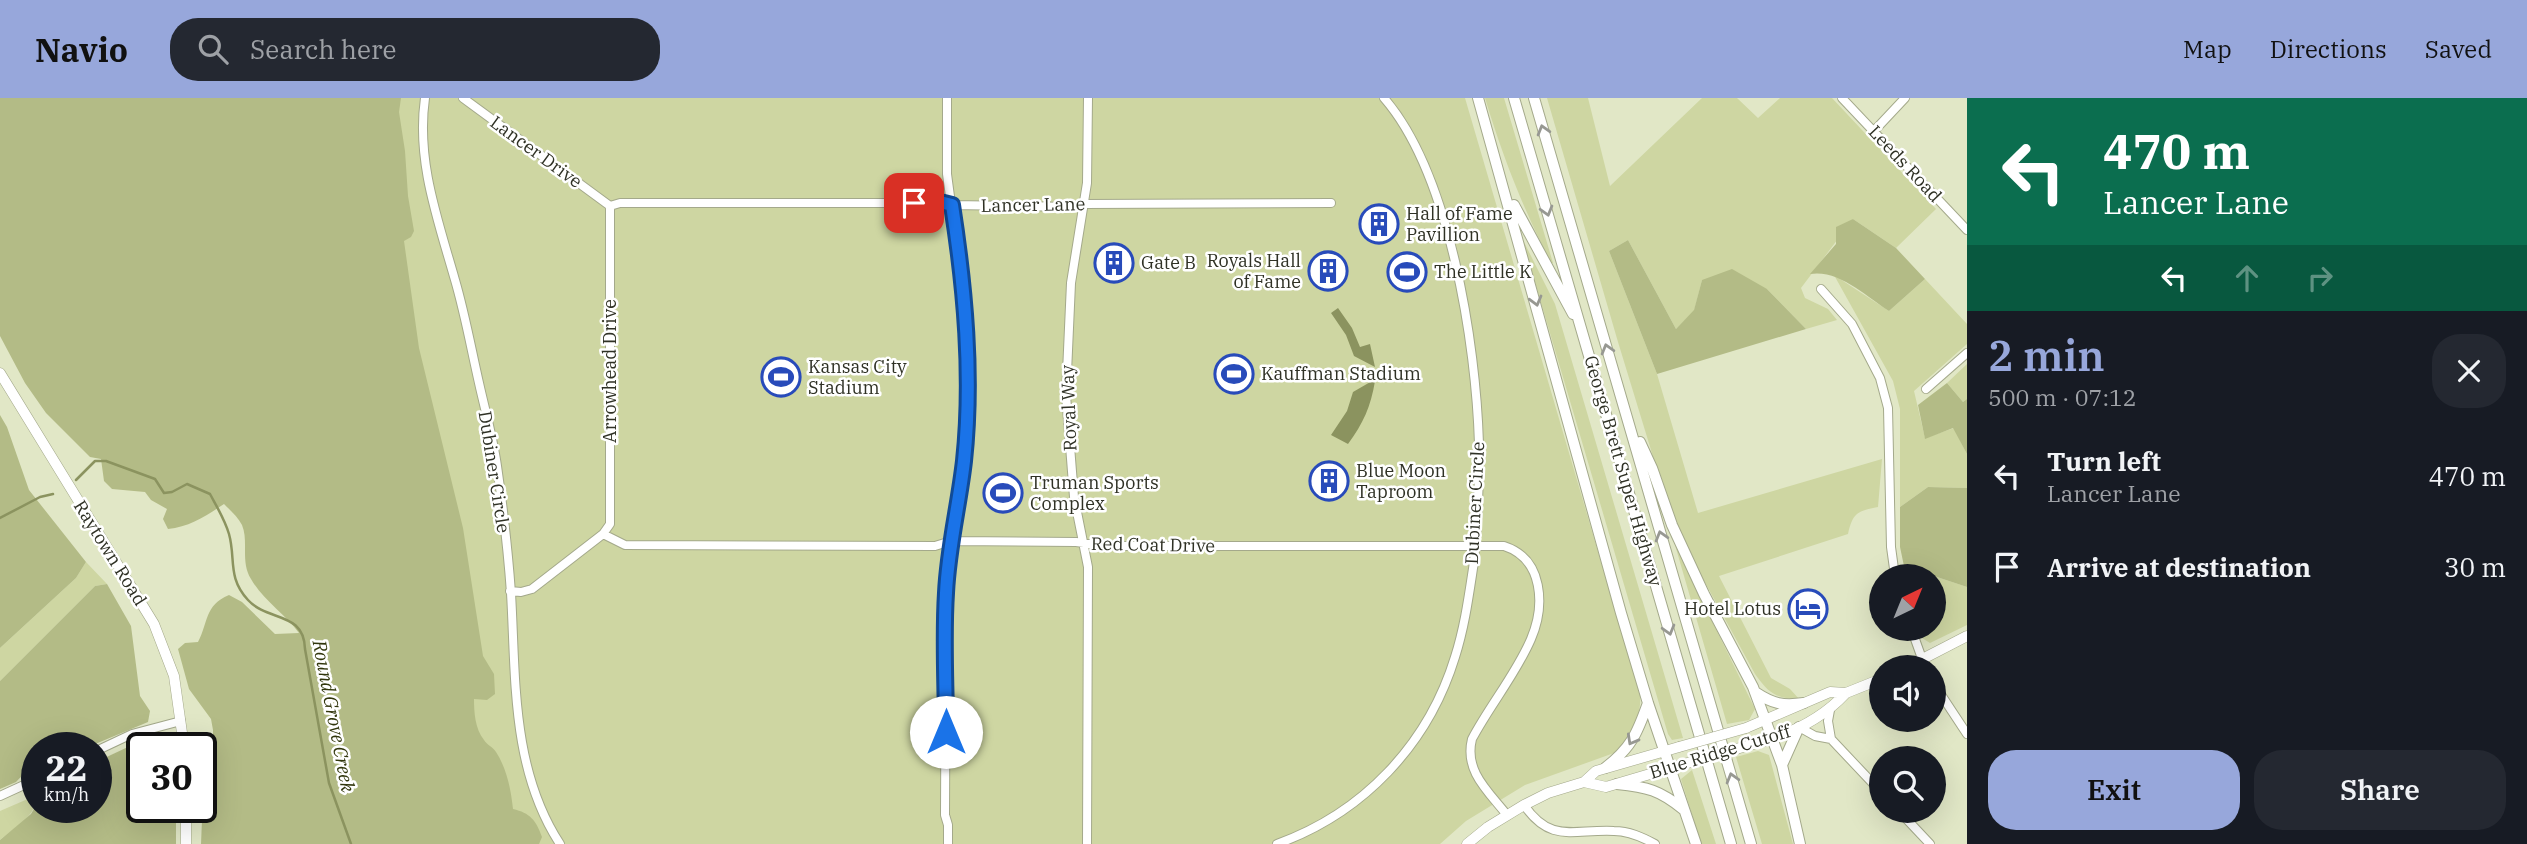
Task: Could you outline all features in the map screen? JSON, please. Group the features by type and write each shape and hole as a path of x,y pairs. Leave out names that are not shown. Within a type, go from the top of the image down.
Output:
{"highway":[{"path":"1478,98 1648,703 1696,844"},
{"name":"George Brett Super Highway","path":"1514,98 1731,844"},
{"name":"George Brett Super Highway","path":"1534,98 1751,844"},
{"path":"1504,188 1555,285 1582,329"},
{"path":"1626,414 1652,468 1683,548 1754,691 1782,765 1800,844"},
{"path":"1754,691 1770,702 1784,706 1804,704"},
{"path":"1605,768 1624,752 1634,737 1648,703"},
{"path":"1782,765 1800,727"},
{"path":"1617,784 1660,791 1685,811"}],"main road":[{"name":"Raytown Road","path":"0,373 154,624 174,676 182,732"},
{"path":"1937,655 1967,636"},
{"name":"Blue Ridge Cutoff","path":"1467,844 1524,805 1548,793 1584,782 1596,771 1765,722 1830,692 1846,692 1869,683"},
{"name":"Blue Ridge Cutoff","path":"1584,782 1601,787 1617,784 1772,740 1830,710 1846,692"},
{"path":"186,823 186,844"}],"street":[{"name":"Dubiner Circle","path":"425,98 423,130 428,181 461,304 497,465 510,591 516,689 525,760 540,806 560,844"},
{"name":"Lancer Drive","path":"463,98 610,206"},
{"path":"947,98 947,174 965,314 967,384 964,460 951,541 946,596 945,815 948,844"},
{"name":"Royal Way","path":"1087,844 1088,567 1074,497 1066,395 1071,283 1087,183 1088,98"},
{"name":"Dubiner Circle","path":"1277,844 1298,836 1351,807 1373,788 1407,749 1434,704 1454,660 1465,620 1474,562 1479,469 1478,417 1462,300 1446,230 1426,170 1406,129 1384,98"},
{"name":"Leeds Road","path":"1842,98 1967,230"},
{"path":"1874,131 1905,98"},
{"name":"Lancer Lane","path":"610,206 620,203 940,202 952,205 1073,207 1083,204 1331,203"},
{"name":"Arrowhead Drive","path":"603,534 610,524 610,206"},
{"path":"1821,289 1852,324 1880,377 1888,408 1894,564"},
{"path":"1926,389 1967,353"},
{"path":"510,591 521,593 532,589 603,534"},
{"name":"Red Coat Drive","path":"603,534 625,545 936,546 951,541 1108,546 1497,544 1517,551 1531,565 1537,578 1539,593 1536,623 1527,647 1472,738 1469,754 1474,773 1507,815"},
{"path":"1946,702 1967,734"},
{"path":"1830,710 1828,721 1831,739 1869,779"},
{"path":"112,743 132,734 181,721"},
{"path":"1800,727 1815,736 1831,739"},
{"path":"0,796 21,786"},
{"path":"1524,805 1544,829 1561,836 1616,831 1629,833 1655,844"},
{"path":"1910,823 1930,844"}],"shaded area":[{"path":"0,98 401,98 399,112 414,231 411,237 404,241 419,348 463,528 483,656 494,674 495,694 487,700 474,699 476,720 481,736 495,750 503,765 513,809 528,815 535,822 542,837 539,844 201,844 202,823 217,823 217,732 213,732 211,719 189,689 178,649 185,643 198,642 211,609 229,595 242,602 275,634 299,633 251,579 246,565 242,525 224,504 191,523 168,529 163,519 167,509 151,500 145,492 112,489 104,481 101,459 90,457 46,413 25,383 0,336"},
{"name":"Truman Sports Complex","path":"337,98 1465,98 1640,695 1634,727 1614,753 1525,785 1466,821 1440,844 476,844"},
{"path":"1485,98 1504,98 1553,263 1541,243 1514,182"},
{"path":"1547,98 1588,98 1610,186 1702,98 1737,98 1758,118 1780,98 1832,98 1936,209 1896,248 1853,219 1801,288 1805,298 1828,309 1837,320 1806,329 1767,289 1702,280 1694,311 1676,329 1628,240 1609,251 1657,374 1698,513 1882,459 1878,507 1857,514 1848,534 1719,576 1771,678 1790,689 1800,700 1774,694 1760,681 1684,544 1662,486"},
{"path":"1853,219 1896,248 1925,279 1889,311 1842,280 1810,274 1836,244 1836,227"},
{"path":"1522,238 1555,304 1683,738 1672,740 1668,734"},
{"path":"1628,240 1676,329 1694,310 1702,280 1732,269 1767,289 1806,329 1657,374 1609,251"},
{"path":"1834,275 1889,311 1925,279 1967,324 1967,344 1914,391 1925,438 1954,428 1967,454 1967,488 1928,487 1900,507 1900,409 1893,381"},
{"path":"1338,308 1352,328 1360,347 1370,344 1375,367 1354,356 1346,335 1331,313"},
{"path":"1967,364 1967,399 1963,402 1947,383"},
{"path":"1375,381 1369,407 1348,444 1331,435 1347,411 1353,392"},
{"path":"1947,383 1963,402 1967,399 1967,454 1953,428 1925,439 1918,405"},
{"path":"0,415 7,427 29,490 86,562 76,578 0,648"},
{"path":"1928,487 1967,488 1967,587 1946,580 1946,564 1904,564 1900,547 1900,507"},
{"path":"1675,545 1755,709 1749,720 1727,724"},
{"path":"86,562 107,584 95,586 0,681 0,648 76,578"},
{"path":"1946,580 1967,587 1967,625 1946,635"},
{"path":"107,584 131,626 140,696 150,711 148,722 112,737 112,732 21,732 21,777 0,789 0,681 95,586"},
{"path":"126,748 126,823 176,823 176,844 0,844 0,840 21,822 112,823 112,754"},
{"path":"1758,751 1769,755 1793,844 1762,844 1736,757"},
{"path":"1692,770 1716,844 1701,844 1681,779"},
{"path":"21,802 21,823 0,840 0,811"}],"waterway":[{"name":"Round Grove Creek","path":"76,480 95,461 106,461 155,479 164,493 187,484 210,494 229,534 235,576 241,592 256,607 292,623 303,637 329,783 351,844"},
{"name":"Round Grove Creek","path":"0,518 40,497 53,494"}],"place":[{"name":"Hall of Fame Pavillion","path":"1379,224"},
{"name":"Gate B","path":"1114,263"},
{"name":"Royals Hall of Fame","path":"1328,271"},
{"name":"The Little K","path":"1407,272"},
{"name":"Kauffman Stadium","path":"1234,374"},
{"name":"Kansas City Stadium","path":"781,377"},
{"name":"Blue Moon Taproom","path":"1329,481"},
{"name":"Truman Sports Complex","path":"1003,493"},
{"name":"Hotel Lotus","path":"1808,609"}],"route":[{"path":"914,203 940,202 952,205 966,325 964,460 949,553 946,596 946,732"}]}
